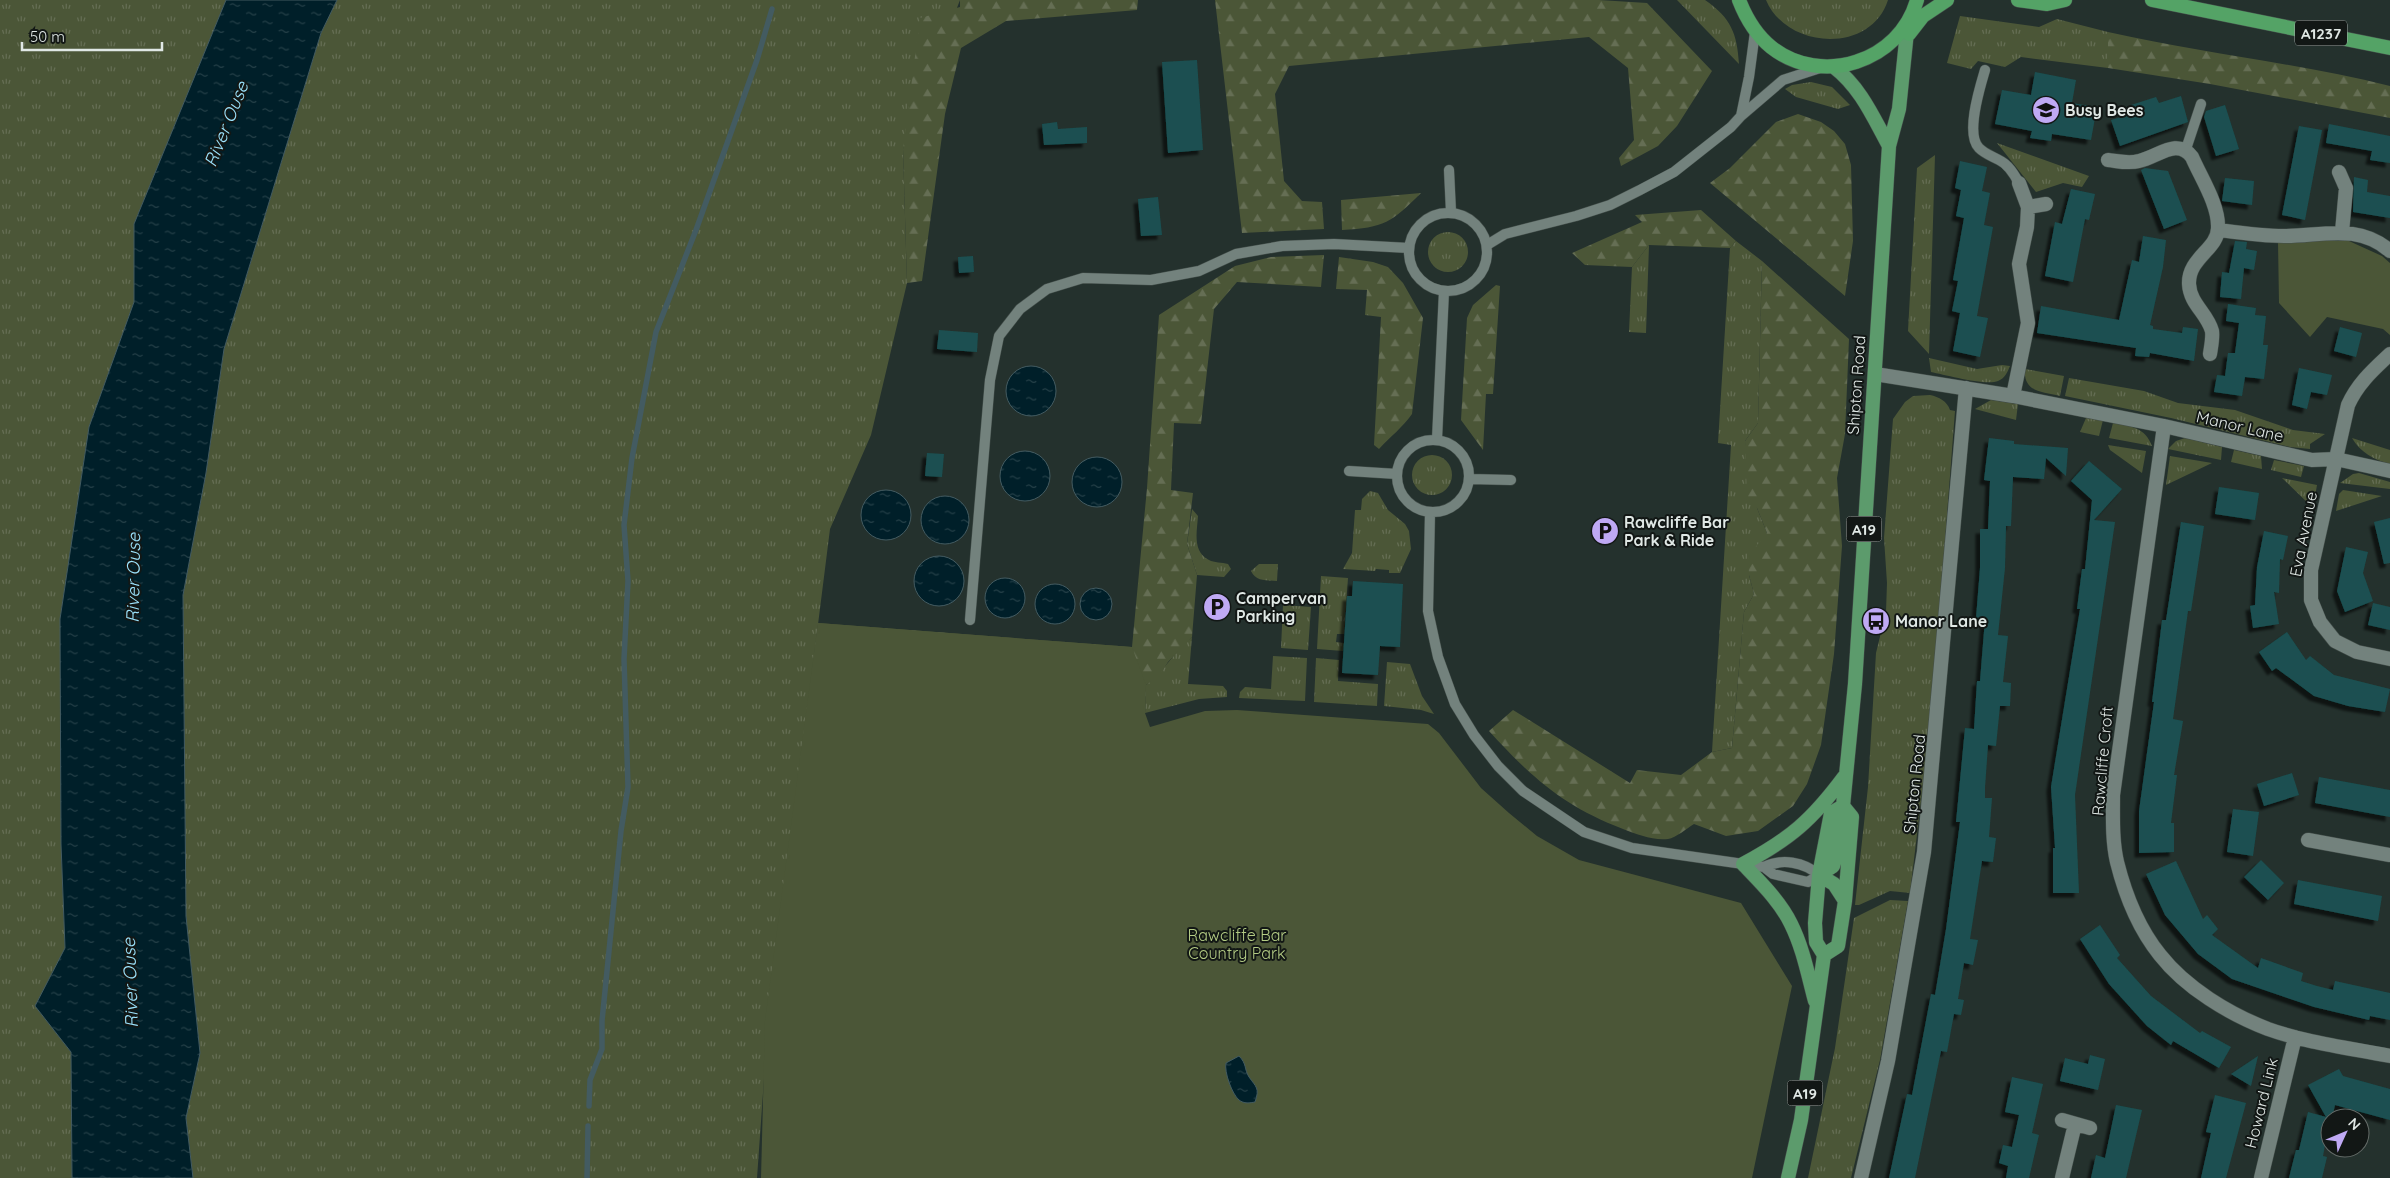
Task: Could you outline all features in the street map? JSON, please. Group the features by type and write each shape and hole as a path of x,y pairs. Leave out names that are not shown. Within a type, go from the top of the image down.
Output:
{"highway":[{"path":"1727,0 1747,18"},
{"path":"1739,0 1755,32 1771,47 1787,57 1805,64 1829,67 1852,64 1885,47 1909,20 1917,0"},
{"path":"1906,38 1923,16 1947,0"},
{"path":"2018,0 2047,4 2065,0"},
{"name":"A1237","path":"2152,0 2390,48"}],"main road":[{"name":"Shipton Road","path":"1824,955 1838,946 1845,901 1852,817 1843,806 1855,684 1889,146 1899,109 1909,20"},
{"path":"1829,67 1852,82 1861,94 1889,146"},
{"path":"1817,1007 1800,944 1791,923 1765,886 1743,864 1799,829 1820,809 1845,777"},
{"name":"A19","path":"1788,1178 1801,1120 1824,955 1816,942 1820,875 1831,814 1843,806"},
{"path":"1820,875 1834,884 1845,901"}],"street":[{"path":"2108,160 2126,163 2140,161 2176,147 2186,149 2192,157 2215,211 2219,230 2210,247 2194,263 2190,274 2192,300 2209,322 2212,333 2210,354"},
{"path":"2339,172 2346,188 2342,232"},
{"path":"2013,396 2028,323 2019,264 2027,227 2028,207 2019,183"},
{"path":"2028,207 2046,204"},
{"path":"2219,230 2255,236 2342,232 2364,235 2381,243 2390,251"},
{"name":"Eva Avenue","path":"2390,354 2366,375 2355,390 2348,405 2311,570 2310,600 2320,622 2335,641 2357,652 2390,659"},
{"name":"Manor Lane","path":"1874,374 2013,396 2164,426 2312,460 2336,458 2390,471"},
{"name":"Shipton Road","path":"1861,1178 1888,1061 1924,852 1966,388"},
{"name":"Rawcliffe Croft","path":"2164,426 2115,778 2113,833 2117,861 2138,920 2159,955 2206,996 2235,1013 2268,1028 2295,1037 2390,1056"},
{"path":"2308,840 2390,855"},
{"name":"Howard Link","path":"2261,1178 2295,1037"},
{"path":"2062,1178 2068,1122 2090,1128"}],"lane":[{"path":"1740,116 1749,77 1755,32"},
{"path":"1487,245 1505,234 1584,213 1610,204 1640,190 1674,172 1731,127 1740,116 1784,80 1829,67"},
{"path":"1985,70 1978,94 1973,136 1978,147 1987,154 2001,160 2019,183"},
{"path":"2186,149 2200,104"},
{"path":"1450,170 1451,212"},
{"path":"1451,212 1473,221 1481,230 1487,245 1485,266 1478,278 1468,286 1444,291 1429,286 1421,279 1413,268 1409,248 1415,231 1430,217 1451,212"},
{"path":"970,620 990,380 999,336 1020,309 1047,289 1083,278 1151,280 1199,271 1236,254 1282,246 1334,244 1409,248"},
{"path":"1436,439 1444,291"},
{"path":"1436,439 1454,446 1463,456 1470,479 1464,494 1454,505 1444,511 1430,512 1415,508 1405,500 1398,489 1396,474 1404,453 1414,445 1436,439"},
{"path":"1348,471 1396,474"},
{"path":"1470,479 1510,480"},
{"path":"1430,512 1428,611 1438,657 1455,704 1474,735 1498,766 1523,792 1584,832 1632,848 1764,867 1773,874 1808,882 1820,875 1811,867 1788,862 1774,862 1764,867"}],"green space":[{"path":"0,0 226,0 134,224 134,302 89,427 60,619 61,844 65,948 35,1006 71,1052 72,1178 0,1178"},
{"path":"337,0 960,0 903,149 907,283 871,435 830,529 768,1022 757,1178 193,1178 186,1118 200,1053 186,916 183,595 206,473 224,349 321,33"},
{"path":"960,0 1138,0 1137,10 1006,21 961,48 945,114 922,281 907,283 903,149 920,18 960,7"},
{"path":"1215,0 1599,0 1647,3 1712,71 1677,126 1658,146 1621,166 1619,158 1634,140 1628,68 1589,37 1289,66 1275,94 1284,181 1302,201 1322,202 1324,229 1242,233"},
{"path":"1677,0 1705,0 1721,13 1727,20 1734,35 1739,64"},
{"path":"1766,0 1888,0 1879,18 1865,30 1847,37 1828,39 1809,36 1792,29 1777,17"},
{"path":"1960,16 2039,27 2057,19 2108,32 2108,68 2021,57 2005,67 1978,61 1971,69 1947,63"},
{"path":"2108,32 2320,71 2390,86 2390,118 2210,84 2108,68"},
{"path":"1811,82 1832,87 1850,105 1838,109 1796,97 1785,89 1792,85"},
{"path":"1798,114 1821,122 1834,131 1845,144 1851,165 1853,241 1845,296 1710,183 1730,168 1776,122"},
{"path":"1997,143 2089,176 2082,187 2063,183 2036,192"},
{"path":"1935,155 1929,354 1908,331 1917,168"},
{"path":"1421,193 1402,211 1386,222 1368,227 1342,230 1341,200"},
{"path":"1701,210 1736,241 1730,248 1649,245 1632,267 1585,265 1572,253 1642,222 1635,215"},
{"path":"1448,232 1462,238 1468,252 1462,266 1448,272 1434,266 1428,252 1434,238"},
{"path":"2303,240 2349,241 2382,256 2390,263 2390,335 2383,329 2327,317 2310,337 2279,303 2278,242"},
{"path":"1736,241 1762,261 1758,423 1745,441 1757,508 1767,533 1749,575 1754,594 1744,612 1732,748 1712,752 1731,445 1718,443 1730,248"},
{"path":"1649,245 1646,333 1629,332 1632,267"},
{"path":"1324,255 1321,287 1237,282 1214,309 1201,424 1174,423 1171,490 1193,493 1187,544 1197,575 1192,637 1168,662 1159,676 1146,685 1145,713 797,783 818,623 1132,647 1147,488 1159,315 1235,266 1271,257"},
{"path":"1339,257 1373,262 1388,267 1403,283 1423,318 1412,414 1401,428 1379,449 1374,445 1381,317 1365,315 1367,290 1336,289"},
{"path":"1762,261 1849,339 1845,434 1837,478 1842,546 1834,654 1821,745 1807,784 1793,806 1758,831 1726,836 1694,824 1671,838 1651,838 1602,820 1566,800 1534,777 1489,731 1513,710 1630,783 1637,770 1681,775 1712,752 1732,748 1744,612 1754,594 1749,575 1748,556 1767,533 1757,508 1747,500 1745,441 1758,423"},
{"path":"1496,285 1500,286 1493,394 1486,394 1483,450 1461,420 1467,318 1473,305"},
{"path":"1929,358 1977,369 2002,365 2010,366 2000,380 1985,382 1931,372"},
{"path":"2025,369 2064,376 2060,396 2040,392 2030,387 2025,377"},
{"path":"2069,378 2144,391 2178,403 2235,410 2293,430 2325,434 2310,444 2310,449 2290,447 2171,418 2065,396"},
{"path":"1930,395 1942,400 1950,410 1955,411 1932,709 1910,893 1890,891 1855,905 1868,787 1876,653 1886,612 1887,583 1884,538 1893,419 1905,402 1913,396"},
{"path":"1991,400 2018,404 2016,420 1975,409"},
{"path":"2086,418 2103,420 2099,436 2080,432"},
{"path":"2113,423 2141,431 2152,446 2109,438"},
{"path":"2185,438 2222,447 2221,460 2168,449 2176,441"},
{"path":"2352,438 2390,450 2390,464 2368,455"},
{"path":"2108,445 2146,451 2142,473 2110,450"},
{"path":"2234,450 2261,456 2262,469 2231,462"},
{"path":"1428,455 1436,455 1443,458 1449,464 1452,475 1449,486 1443,492 1436,495 1428,495 1421,492 1415,486 1412,479 1412,471 1415,464 1421,458"},
{"path":"2170,456 2212,463 2166,485"},
{"path":"2274,460 2304,466 2301,477 2271,470"},
{"path":"2359,473 2390,482 2390,489 2340,483 2353,474"},
{"path":"2282,478 2317,485 2313,508"},
{"path":"2343,490 2382,496 2336,511 2339,494"},
{"path":"1370,491 1378,493 1388,510 1405,524 1409,531 1411,549 1400,573 1389,573 1389,570 1376,569 1375,571 1343,569 1352,553 1355,510 1361,510 1362,499"},
{"path":"1192,509 1198,516 1197,541 1200,552 1211,561 1228,564 1231,569 1224,577 1197,575 1187,544"},
{"path":"1259,564 1278,564 1277,581 1262,580 1253,575 1251,571"},
{"path":"1321,576 1348,578 1344,634 1337,634 1336,642 1344,643 1343,651 1317,649"},
{"path":"1283,605 1311,607 1308,650 1281,648"},
{"name":"Rawcliffe Bar Country Park","path":"818,623 1132,647 1146,685 1145,713 1150,727 1205,711 1237,710 1428,724 1439,733 1481,788 1537,836 1579,860 1741,903 1792,986 1752,1178 761,1178 765,1021"},
{"path":"1192,637 1188,684 1223,686 1227,691 1227,697 1199,699 1145,713 1146,685"},
{"path":"1273,656 1307,658 1305,701 1239,698 1240,692 1245,687 1271,689"},
{"path":"1316,658 1339,660 1338,681 1378,684 1377,706 1314,702"},
{"path":"1387,662 1410,664 1422,696 1434,714 1421,710 1384,706"},
{"path":"1890,900 1908,901 1880,1060 1851,1178 1808,1178 1835,1048 1854,918"}],"water":[{"name":"River Ouse","path":"226,0 337,0 321,33 224,349 206,473 183,595 186,916 200,1053 186,1118 193,1178 72,1178 71,1052 35,1006 65,948 61,844 60,619 89,427 134,302 134,224"},
{"path":"1026,366 1036,366 1049,373 1056,386 1056,396 1049,409 1036,416 1026,416 1017,412 1010,405 1006,396 1006,386 1010,377 1017,370"},
{"path":"1020,451 1030,451 1043,458 1050,471 1050,481 1043,494 1030,501 1020,501 1011,497 1004,490 1000,481 1000,471 1004,462 1011,455"},
{"path":"1092,457 1102,457 1115,464 1122,477 1122,487 1115,500 1102,507 1092,507 1083,503 1076,496 1072,487 1072,477 1076,468 1083,461"},
{"path":"886,490 896,492 904,497 909,505 911,515 909,525 904,533 896,538 886,540 876,538 868,533 863,525 861,515 863,505 868,497 876,492"},
{"path":"940,496 950,496 959,500 965,506 968,511 968,529 959,540 950,544 940,544 931,540 925,534 921,525 921,515 925,506 931,500"},
{"path":"939,556 953,560 960,567 964,581 960,595 953,602 939,606 925,602 918,595 914,581 918,567 925,560"},
{"path":"1009,578 1016,581 1022,587 1025,598 1024,606 1016,615 1009,618 1001,618 994,615 986,606 985,594 988,587 997,579"},
{"path":"1059,584 1066,587 1072,593 1075,604 1074,612 1066,621 1059,624 1051,624 1044,621 1036,612 1035,600 1038,593 1047,585"},
{"path":"1096,588 1102,589 1107,593 1111,598 1111,610 1107,615 1102,619 1096,620 1090,619 1085,615 1081,610 1080,604 1081,598 1085,593 1090,589"},
{"path":"1239,1056 1256,1088 1255,1102 1245,1103 1239,1100 1229,1083 1226,1063"}],"building":[{"path":"1197,60 1203,150 1168,153 1162,62"},
{"path":"2035,72 2076,80 2072,103 2097,107 2091,140 2052,134 2051,141 2030,138 2032,131 1995,124 2002,90 2031,95"},
{"path":"2181,96 2188,122 2120,146 2111,120 2134,113 2131,105 2156,97 2159,103"},
{"path":"2225,105 2239,149 2216,156 2204,117 2206,111"},
{"path":"1057,122 1058,129 1087,127 1087,143 1044,145 1042,124"},
{"path":"2329,124 2390,136 2390,163 2370,160 2372,151 2326,143"},
{"path":"2299,126 2322,130 2305,220 2282,215"},
{"path":"1960,161 1987,167 1982,191 1990,193 1984,225 1993,227 1977,316 1988,318 1980,357 1953,351 1960,313 1952,311 1958,281 1953,280 1964,218 1956,216 1961,190 1955,188"},
{"path":"2145,168 2168,171 2187,220 2164,229 2141,170"},
{"path":"2354,177 2368,180 2367,192 2390,196 2390,218 2353,212"},
{"path":"2225,178 2254,181 2252,205 2222,201"},
{"path":"2071,189 2095,194 2089,220 2085,219 2073,282 2045,276 2055,222 2062,224"},
{"path":"1158,197 1162,235 1141,236 1138,199"},
{"path":"2143,236 2166,240 2163,267 2150,325 2153,326 2153,329 2182,333 2183,327 2198,329 2194,361 2150,353 2149,357 2135,356 2136,348 2037,333 2041,306 2119,320 2132,260 2139,262"},
{"path":"2235,241 2247,242 2246,249 2257,251 2254,270 2244,268 2241,299 2220,297 2222,272 2229,273"},
{"path":"973,256 974,272 959,273 958,257"},
{"path":"2228,304 2256,308 2255,315 2266,316 2263,345 2268,345 2264,379 2245,377 2242,396 2214,392 2217,375 2225,376 2228,353 2235,353 2239,323 2226,321"},
{"path":"2340,327 2362,333 2356,357 2334,351"},
{"path":"939,330 978,333 977,352 937,349"},
{"path":"2299,368 2332,375 2327,395 2311,392 2307,409 2292,405"},
{"path":"1989,438 2014,441 2014,444 2068,448 2066,476 2046,458 2044,479 2013,477 2011,526 2006,526 2005,568 1998,635 2008,636 2003,682 2011,683 2010,706 2000,706 1996,746 1988,745 1985,788 1985,798 1992,798 1989,837 1996,838 1993,862 1982,861 1970,939 1978,940 1973,965 1964,963 1958,999 1964,1000 1961,1015 1954,1014 1947,1052 1941,1051 1915,1178 1889,1178 1907,1094 1912,1095 1931,994 1935,995 1960,822 1956,822 1965,728 1974,729 1977,681 1980,681 1985,619 1976,618 1980,568 1980,529 1988,529 1990,481 1984,480"},
{"path":"927,453 944,454 942,477 925,476"},
{"path":"2089,461 2122,489 2094,520 2115,522 2075,795 2079,893 2053,893 2053,848 2055,848 2051,787 2080,609 2077,609 2082,569 2085,569 2092,500 2071,481"},
{"path":"2219,487 2259,493 2255,520 2215,514"},
{"path":"2390,518 2390,563 2384,564 2374,522"},
{"path":"2181,522 2204,526 2191,611 2188,611 2173,719 2183,721 2174,775 2177,775 2171,823 2174,823 2174,852 2139,853 2139,811 2154,702 2152,702 2162,620 2166,620"},
{"path":"2264,531 2288,536 2283,560 2280,559 2279,593 2274,592 2279,624 2253,628 2250,606 2255,605 2257,567"},
{"path":"2346,547 2368,552 2363,573 2373,601 2345,612 2337,591"},
{"path":"1353,581 1403,584 1400,647 1380,646 1378,675 1342,673 1347,596 1352,596"},
{"path":"2373,603 2390,607 2390,630 2368,625"},
{"path":"2287,632 2306,660 2310,656 2334,675 2390,689 2385,712 2348,706 2314,696 2276,668 2272,671 2259,652"},
{"path":"2292,773 2299,795 2264,806 2257,784"},
{"path":"2319,777 2390,790 2390,817 2315,803"},
{"path":"2233,809 2259,812 2253,856 2227,852"},
{"path":"2261,860 2284,883 2268,900 2244,877"},
{"path":"2176,861 2203,919 2207,915 2218,929 2212,935 2258,968 2261,958 2303,973 2301,981 2317,986 2333,990 2335,981 2390,993 2390,1020 2370,1016 2369,1020 2314,1007 2232,979 2198,954 2165,915 2146,874"},
{"path":"2298,880 2382,896 2378,921 2294,904"},
{"path":"2100,925 2120,955 2117,958 2151,996 2200,1033 2202,1031 2231,1047 2219,1068 2173,1041 2171,1045 2147,1026 2109,984 2080,939"},
{"path":"2090,1055 2105,1059 2098,1090 2060,1081 2065,1058 2088,1064"},
{"path":"2258,1056 2251,1086 2231,1074"},
{"path":"2339,1069 2343,1076 2390,1089 2390,1120 2370,1115 2370,1108 2346,1108 2335,1105 2334,1108 2321,1108 2308,1085"},
{"path":"2012,1077 2043,1084 2032,1133 2039,1135 2029,1178 2006,1178 2008,1166 1999,1163 2003,1145 2012,1147 2019,1115 2005,1112"},
{"path":"2215,1095 2246,1103 2226,1178 2201,1178 2211,1133 2206,1132"},
{"path":"2116,1105 2142,1110 2126,1178 2091,1178 2096,1155 2105,1158"},
{"path":"2308,1112 2320,1115 2320,1158 2327,1158 2322,1178 2289,1178 2296,1150 2299,1150"}],"waterway":[{"path":"589,1106 590,1080 602,1049 602,1021 621,831 628,787 624,659 628,581 624,525 632,458 656,332 696,230 757,60 772,9"},
{"path":"587,1178 588,1126"}],"place":[{"name":"Busy Bees","path":"2046,110"},
{"name":"Rawcliffe Bar Park & Ride","path":"1605,531"},
{"name":"Campervan Parking","path":"1217,607"},
{"name":"Manor Lane","path":"1876,621"}]}
